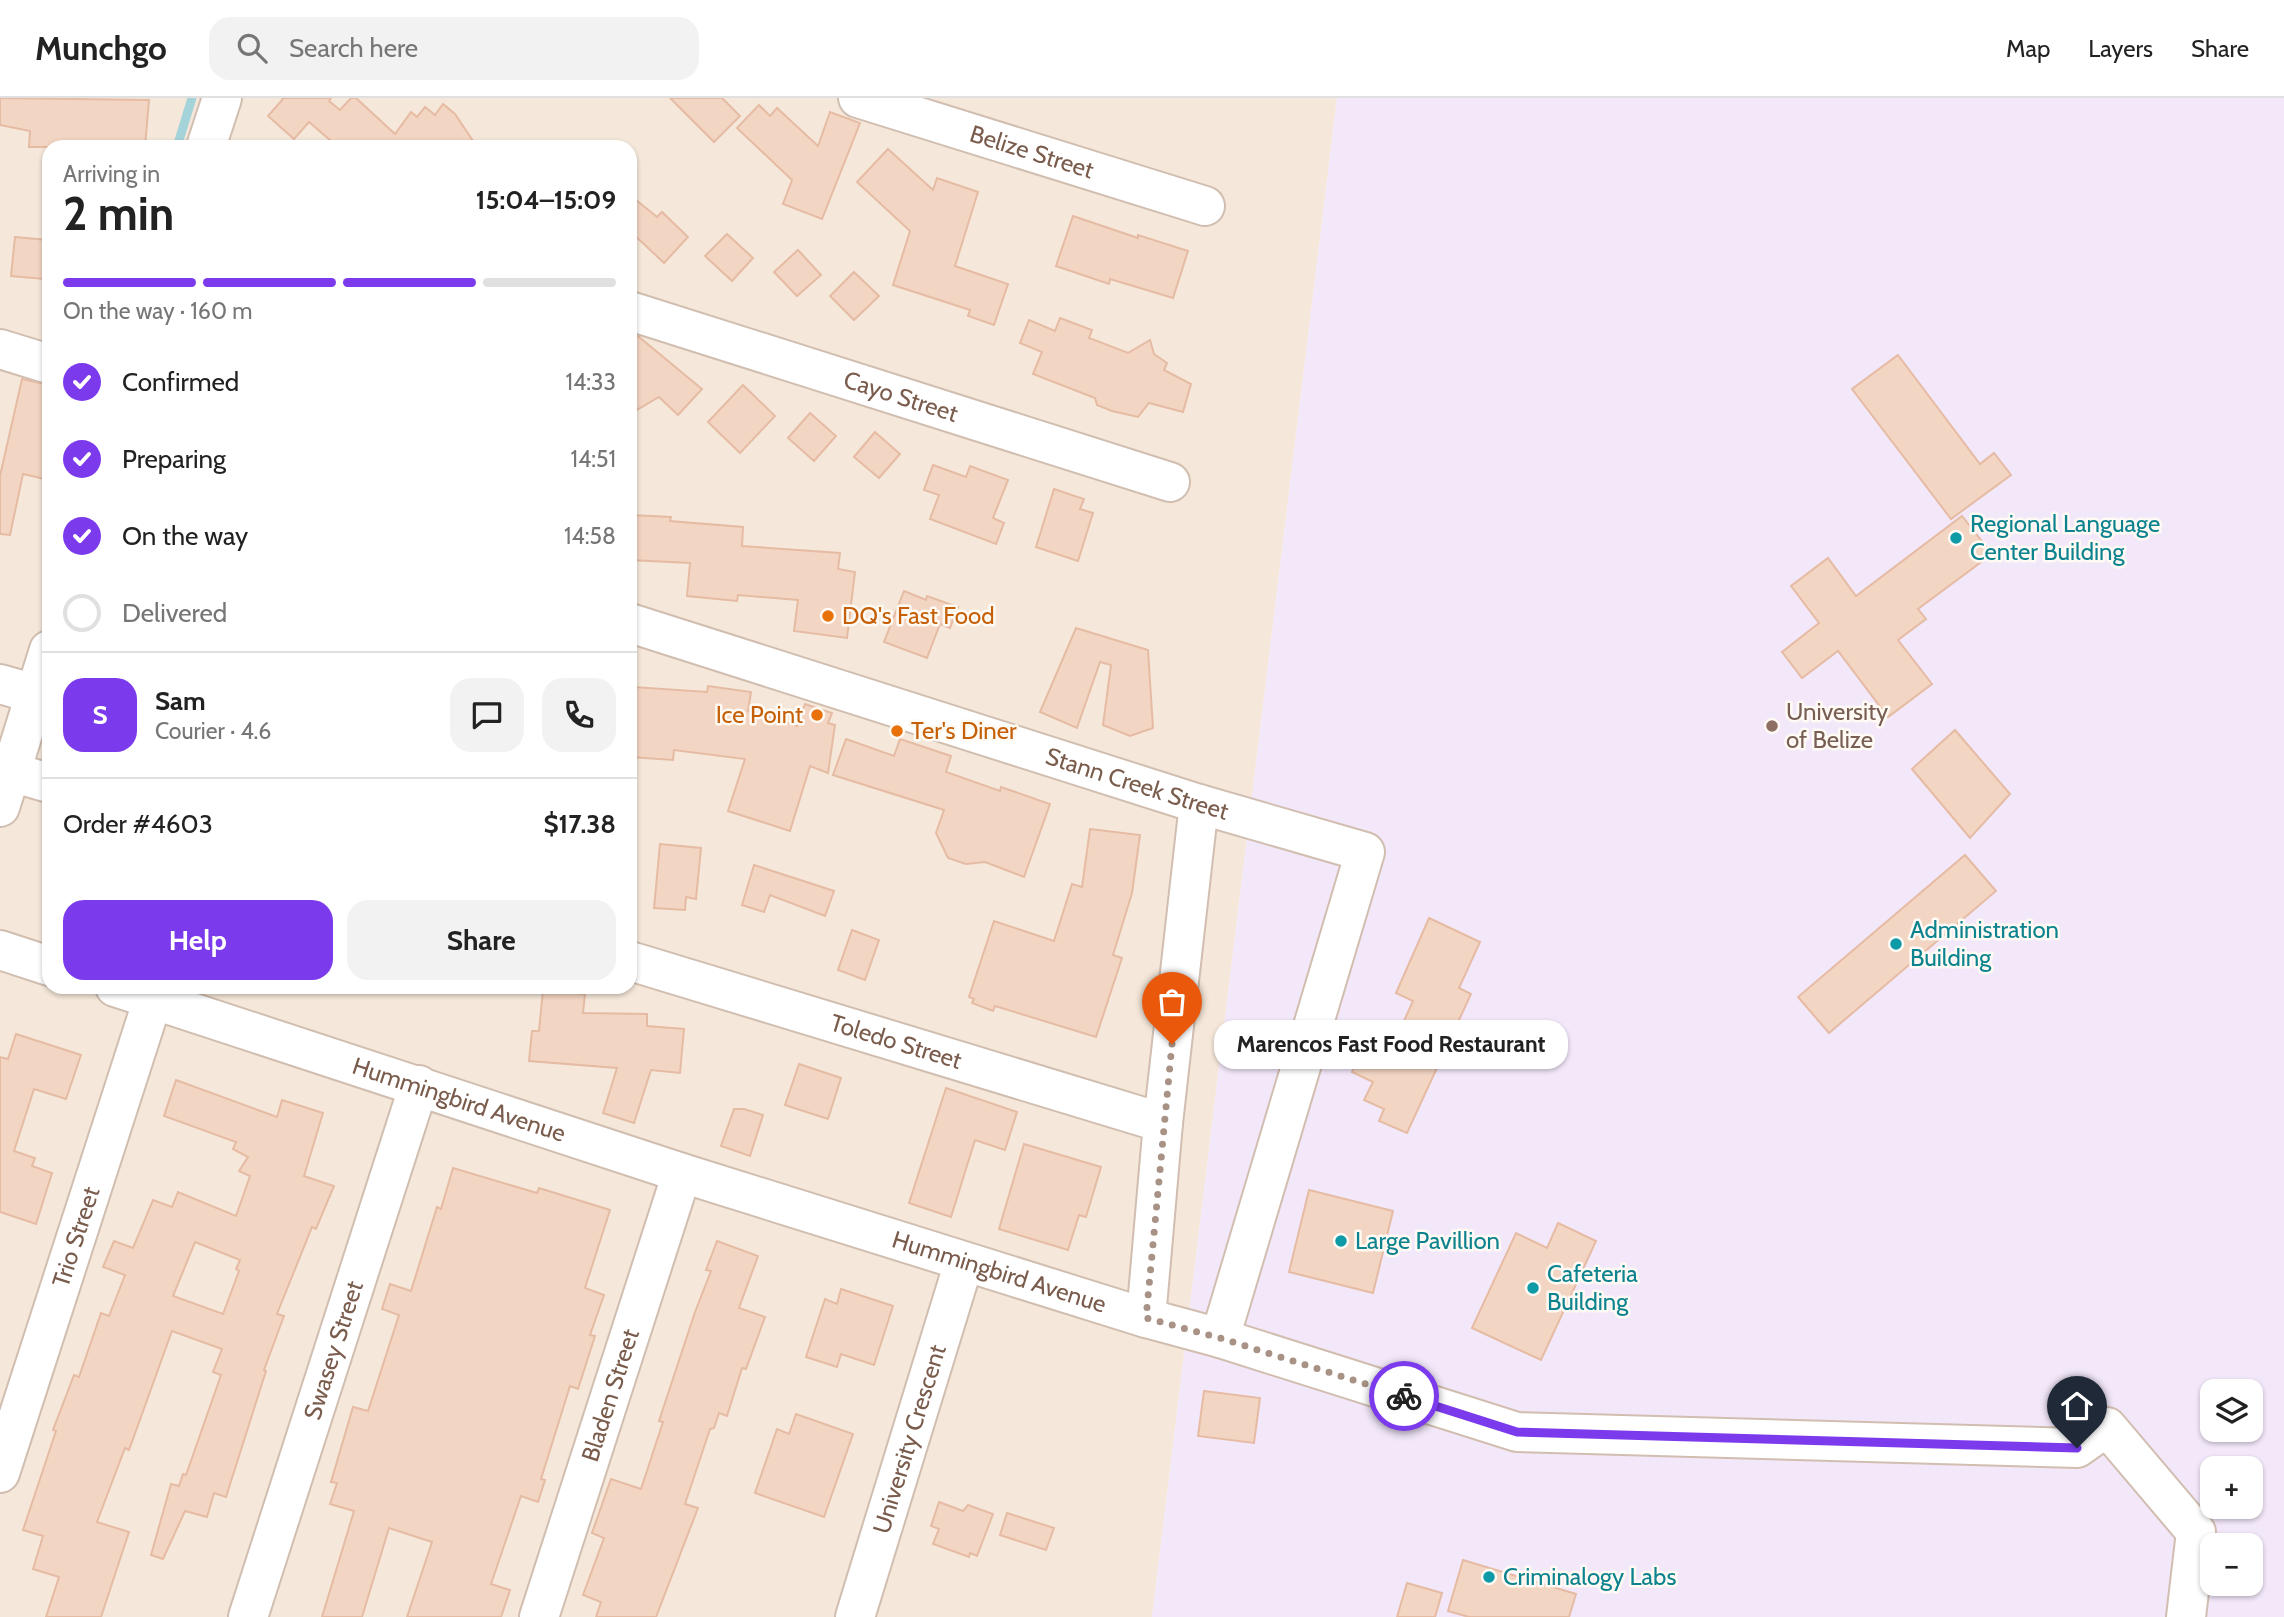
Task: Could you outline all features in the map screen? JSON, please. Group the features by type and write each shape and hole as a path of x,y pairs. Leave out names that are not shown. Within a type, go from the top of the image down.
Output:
{"street":[{"path":"208,140 222,98"},
{"name":"Belize Street","path":"858,98 1205,206"},
{"name":"Cayo Street","path":"637,313 1170,482"},
{"path":"0,349 42,362"},
{"name":"Stann Creek Street","path":"637,625 1199,804 1365,852 1220,1338"},
{"path":"42,659 18,689 5,789 42,784"},
{"path":"1146,1318 1163,1123 1199,804"},
{"path":"0,950 42,963"},
{"name":"Toledo Street","path":"637,963 1163,1123"},
{"name":"Hummingbird Avenue","path":"137,994 682,1173 1517,1432 2077,1448 2107,1427 2196,1532 2186,1617"},
{"name":"Trio Street","path":"0,1473 153,999"},
{"name":"Swasey Street","path":"248,1617 419,1085"},
{"name":"Bladen Street","path":"539,1617 682,1173"},
{"name":"University Crescent","path":"855,1617 964,1262"}],"shaded area":[{"path":"0,98 1337,98 1152,1617 0,1617"},
{"name":"University of Belize","path":"1337,98 2284,98 2284,1617 1152,1617"}],"building":[{"path":"0,98 149,100 146,140 42,140 42,147 29,147 30,131 0,125"},
{"path":"331,98 329,101 340,110 351,98 356,98 395,134 411,112 417,117 425,107 435,115 443,104 455,114 472,140 330,140 309,122 294,139 268,116 283,99"},
{"path":"670,98 722,98 740,116 714,142"},
{"path":"759,105 770,116 777,108 818,146 830,112 860,123 822,219 783,204 792,180 737,128"},
{"path":"888,149 933,190 937,178 978,192 955,266 1008,284 994,325 968,316 970,310 893,285 910,231 857,182"},
{"path":"637,201 657,217 662,212 688,237 664,263 637,238"},
{"path":"1073,216 1138,238 1138,235 1188,251 1173,298 1110,279 1109,284 1056,266"},
{"path":"727,234 753,258 732,281 705,256"},
{"path":"15,237 42,240 42,279 11,276"},
{"path":"798,250 821,275 797,296 774,272"},
{"path":"854,272 879,296 854,320 830,296"},
{"path":"1060,318 1092,330 1089,338 1128,353 1150,340 1154,354 1167,363 1164,370 1191,384 1183,412 1149,403 1138,417 1112,411 1097,405 1095,398 1033,374 1042,352 1020,343 1029,320 1055,331"},
{"path":"637,336 702,389 678,415 659,397 637,410"},
{"path":"1898,355 1980,464 1994,453 2011,475 1951,519 1852,389"},
{"path":"22,379 42,383 42,478 23,474 10,535 0,534 0,476"},
{"path":"743,385 775,416 740,453 708,422"},
{"path":"810,413 836,436 814,461 788,438"},
{"path":"875,432 900,454 879,478 854,457"},
{"path":"933,465 966,477 970,466 1008,480 993,518 1004,523 996,544 930,519 939,495 924,490"},
{"path":"1054,489 1084,499 1080,509 1093,513 1078,561 1036,547"},
{"path":"637,515 743,527 742,546 840,553 838,569 855,572 847,638 794,631 798,600 738,595 737,601 687,596 690,563 637,560"},
{"name":"Regional Language Center Building","path":"1962,516 1992,554 1918,609 1926,619 1898,640 1932,684 1888,717 1838,651 1802,678 1782,652 1819,623 1791,586 1828,558 1856,596"},
{"path":"904,591 926,600 927,596 958,607 950,628 940,624 927,658 884,642"},
{"path":"1076,628 1148,650 1153,728 1130,736 1103,725 1111,665 1100,662 1077,728 1040,712"},
{"path":"708,686 751,692 748,711 797,726 805,704 832,713 828,723 835,725 828,773 810,766 790,831 728,811 745,759 674,750 673,760 637,757 637,687 707,692"},
{"path":"1955,730 2010,794 1970,838 1912,769"},
{"path":"846,739 894,756 900,739 951,756 946,772 1000,791 1001,787 1050,804 1024,877 985,862 966,864 948,858 936,833 944,810 833,775"},
{"path":"1090,829 1140,835 1132,893 1113,955 1122,958 1096,1037 995,1006 993,1011 972,1003 974,999 969,997 994,921 1054,941 1072,884 1082,887"},
{"path":"660,844 701,848 696,899 686,897 685,910 654,908"},
{"name":"Administration Building","path":"1965,855 1996,891 1829,1033 1798,997"},
{"path":"754,865 834,891 825,916 770,895 764,912 742,905"},
{"path":"1429,918 1480,942 1459,988 1471,994 1407,1133 1379,1121 1384,1109 1364,1100 1373,1082 1352,1072 1361,1052 1385,1063 1413,1001 1396,993"},
{"path":"852,930 879,940 865,980 838,970"},
{"path":"543,994 585,994 583,1013 647,1014 647,1026 684,1029 680,1073 651,1070 634,1123 603,1113 617,1068 529,1061 532,1031 539,1031"},
{"path":"16,1034 81,1055 66,1099 34,1089 14,1151 35,1158 32,1166 52,1173 36,1224 0,1212 0,1057 8,1059"},
{"path":"799,1064 841,1078 828,1119 785,1105"},
{"path":"176,1080 277,1117 282,1100 323,1113 304,1176 334,1186 316,1229 312,1227 277,1314 284,1316 264,1370 266,1371 226,1497 214,1493 207,1517 185,1511 163,1559 151,1555 171,1484 179,1486 183,1474 186,1475 221,1375 213,1372 222,1349 172,1331 129,1450 125,1448 97,1522 129,1532 101,1617 46,1617 59,1577 33,1569 43,1536 23,1530 56,1431 53,1430 74,1375 79,1377 101,1313 109,1316 125,1275 103,1267 114,1241 133,1248 153,1200 172,1207 178,1192 236,1216 250,1176 239,1171 248,1157 233,1149 236,1142 164,1116","holes":["195,1242 240,1260 236,1269 239,1271 223,1314 173,1296"]},
{"path":"946,1088 1017,1112 1005,1150 975,1140 951,1217 909,1203"},
{"path":"734,1109 763,1115 750,1156 721,1146"},
{"path":"1024,1144 1101,1167 1086,1217 1079,1215 1068,1250 999,1229"},
{"path":"453,1168 537,1193 539,1188 610,1210 585,1288 604,1295 590,1335 595,1336 578,1389 570,1386 541,1479 545,1480 538,1502 521,1496 491,1584 510,1590 501,1617 407,1617 432,1542 389,1528 362,1617 322,1617 354,1511 330,1504 337,1483 331,1482 353,1407 368,1411 399,1315 382,1309 390,1284 411,1291 437,1207 441,1209"},
{"name":"Large Pavillion","path":"1309,1190 1393,1211 1373,1293 1289,1272"},
{"name":"Cafeteria Building","path":"1558,1223 1596,1241 1541,1360 1472,1328 1516,1233 1547,1248"},
{"path":"717,1241 758,1256 739,1308 765,1317 746,1369 742,1368 727,1416 719,1413 714,1428 710,1429 685,1504 698,1508 656,1617 596,1617 601,1602 583,1595 604,1538 592,1533 611,1479 641,1489 663,1422 659,1421 711,1271 706,1270"},
{"path":"841,1289 893,1306 874,1365 841,1354 837,1367 806,1357 825,1299 837,1304"},
{"path":"1204,1391 1260,1398 1254,1443 1198,1436"},
{"path":"796,1414 853,1434 824,1517 755,1493 777,1429 789,1434"},
{"path":"939,1502 963,1511 968,1505 993,1514 977,1556 970,1553 969,1557 933,1544 939,1529 931,1526"},
{"path":"1007,1513 1054,1528 1046,1550 1000,1535"},
{"name":"Criminalogy Labs","path":"1463,1560 1576,1594 1569,1617 1469,1617 1448,1611"},
{"name":"Criminalogy Labs","path":"1407,1583 1442,1593 1435,1617 1397,1617"}],"waterway":[{"path":"179,140 192,98"}],"way so far":[{"path":"1172,1044 1146,1318 1220,1338 1404,1396"}],"place":[{"name":"Regional Language Center Building","path":"1956,538"},
{"name":"DQ's Fast Food","path":"828,616"},
{"name":"Ice Point","path":"817,715"},
{"name":"University of Belize","path":"1772,726"},
{"name":"Ter's Diner","path":"897,731"},
{"name":"Administration Building","path":"1896,944"},
{"name":"Marencos Fast Food Restaurant","path":"1172,1044"},
{"name":"Large Pavillion","path":"1341,1241"},
{"name":"Cafeteria Building","path":"1533,1288"},
{"name":"Criminalogy Labs","path":"1489,1577"}],"route":[{"path":"1404,1396 1517,1432 2077,1448"}]}
